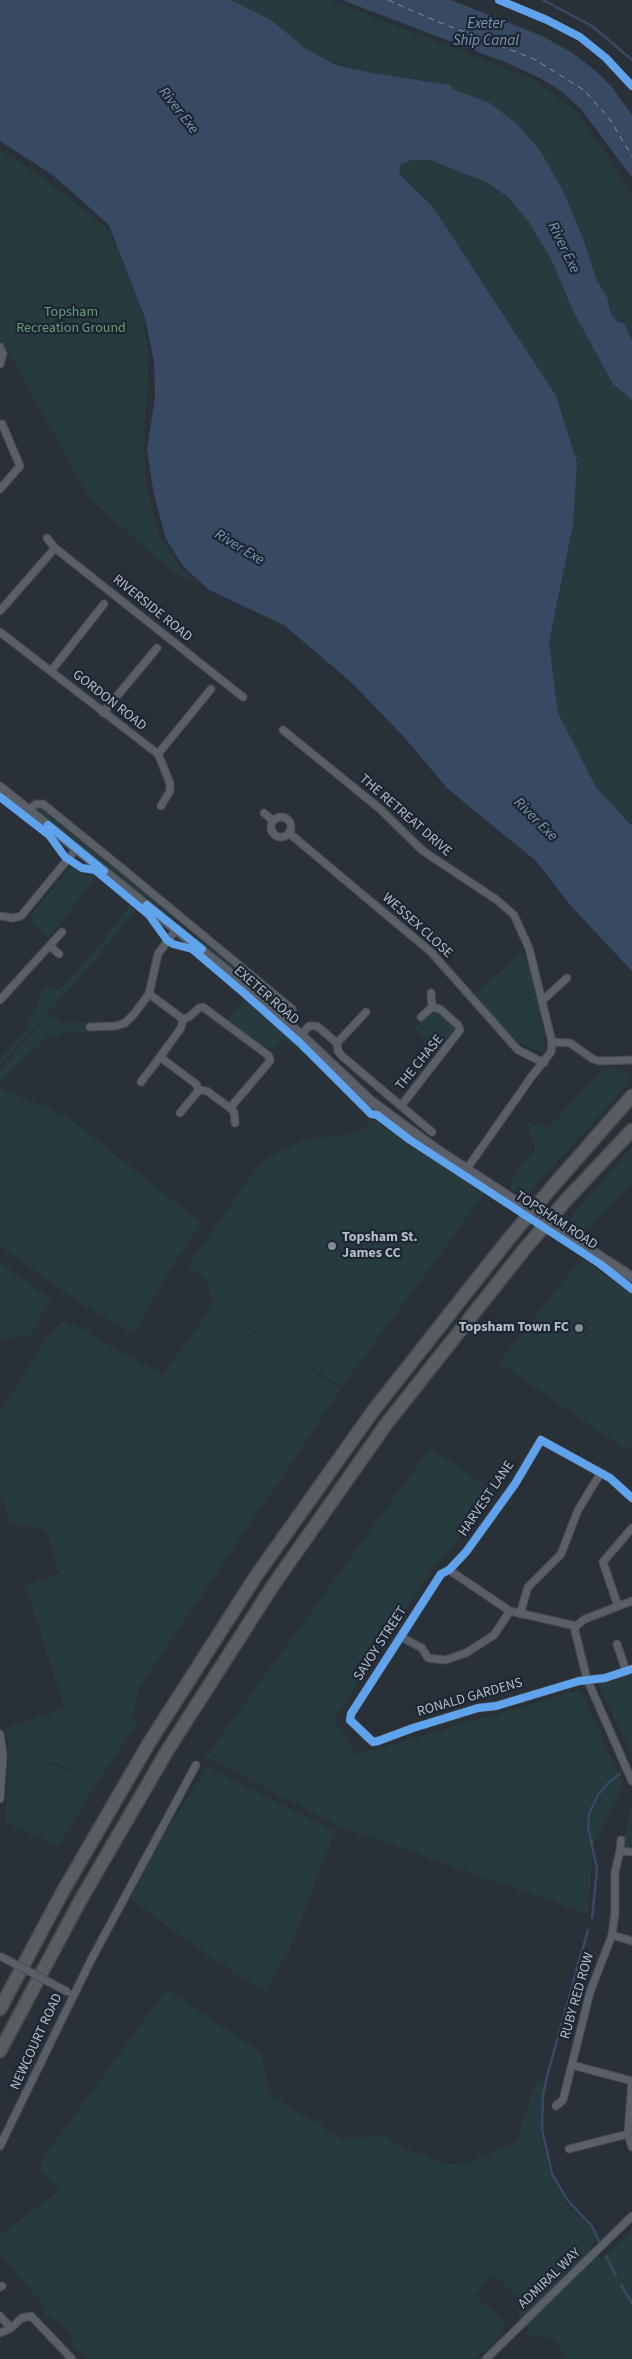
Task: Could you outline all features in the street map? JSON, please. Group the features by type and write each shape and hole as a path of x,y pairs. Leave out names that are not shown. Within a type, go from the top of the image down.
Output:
{"highway":[{"path":"0,2009 62,1893 149,1743 256,1576 373,1411 507,1241 627,1100"},
{"path":"0,2051 80,1901 167,1751 274,1584 387,1423 523,1251 567,1199 632,1130"}],"street":[{"path":"0,364 2,351"},
{"path":"0,489 20,466 2,424"},
{"name":"RIVERSIDE ROAD","path":"48,538 55,548 243,697"},
{"path":"0,611 55,548"},
{"path":"51,671 104,604"},
{"name":"GORDON ROAD","path":"0,632 158,754"},
{"path":"103,713 157,648"},
{"path":"161,806 170,791 170,784 158,754 211,689"},
{"name":"THE RETREAT DRIVE","path":"283,730 378,808 423,851 497,900 514,915 529,948 552,1042"},
{"name":"EXETER ROAD","path":"0,787 176,928 288,1023 372,1102 466,1170"},
{"path":"29,810 36,804 43,804 292,1009 294,1016 288,1023"},
{"name":"WESSEX CLOSE","path":"264,813 273,821"},
{"name":"WESSEX CLOSE","path":"281,817 287,819 291,827 289,833 283,837 276,836 271,828 273,821 281,817"},
{"name":"WESSEX CLOSE","path":"289,833 431,952 518,1050 544,1063"},
{"path":"0,916 13,918 21,916 77,848"},
{"path":"90,1027 116,1026 125,1023 149,994 158,954 176,928"},
{"path":"0,1000 62,932"},
{"path":"50,946 59,954"},
{"path":"542,1001 567,978"},
{"path":"431,993 432,1007"},
{"path":"149,994 183,1019"},
{"path":"183,1019 189,1017 199,1008 204,1007 269,1056 270,1061 230,1108"},
{"name":"THE CHASE","path":"401,1106 460,1030 458,1025 440,1009 432,1007 421,1017"},
{"path":"338,1043 366,1012"},
{"path":"141,1082 181,1028 183,1019"},
{"name":"THE CHASE","path":"301,1035 309,1026 315,1026 338,1043 338,1051 342,1056 432,1132"},
{"path":"466,1170 532,1076 544,1063 551,1052 552,1042 570,1043 593,1059 600,1061 632,1060"},
{"path":"160,1057 196,1084 199,1090"},
{"path":"199,1090 206,1091 230,1108 234,1112 236,1123"},
{"path":"180,1113 199,1090"},
{"name":"TOPSHAM ROAD","path":"466,1170 632,1277"},
{"name":"HARVEST LANE","path":"449,1570 466,1552 515,1484 541,1440 600,1474"},
{"path":"520,1614 528,1587 561,1554 578,1510 600,1474 618,1484 632,1498"},
{"path":"618,1606 603,1562 632,1528"},
{"path":"449,1570 510,1612 576,1626 585,1619 632,1601"},
{"name":"SAVOY STREET","path":"364,1732 350,1720 350,1716 441,1574 449,1570"},
{"path":"401,1637 422,1648 428,1658 446,1660 466,1653 494,1635 510,1612"},
{"path":"576,1626 576,1638 587,1679 632,1781"},
{"path":"617,1644 629,1670"},
{"name":"RONALD GARDENS","path":"364,1732 373,1742 378,1741 478,1708 496,1706 587,1679 605,1678 629,1670"},
{"path":"0,1734 3,1755 0,1799"},
{"path":"72,1994 196,1765"},
{"name":"RUBY RED ROW","path":"556,2106 563,2100 590,1992 612,1935 615,1913 615,1872 621,1840"},
{"path":"620,1850 632,1852"},
{"path":"612,1935 632,1941"},
{"name":"NEWCOURT ROAD","path":"0,1956 72,1994 0,2146"},
{"path":"572,2065 632,2081 628,2134 632,2147"},
{"path":"569,2149 628,2134"},
{"name":"ADMIRAL WAY","path":"486,2359 632,2216"},
{"path":"0,2316 11,2328"},
{"path":"0,2333 11,2328 22,2318 31,2316 67,2357"}],"green space":[{"path":"231,0 330,0 532,79 575,110 606,153 632,197 632,340 624,323 613,317 607,296 597,281 583,238 563,191 540,150 517,124 490,103 445,86 429,81 373,73 322,59 305,49 271,20"},
{"name":"Topsham Recreation Ground","path":"0,150 39,175 108,228 139,299 149,352 144,447 146,484 158,534 180,567 194,581 175,574 90,499 9,353 0,341"},
{"path":"412,160 430,160 486,182 508,197 529,222 553,263 572,309 613,384 632,400 632,826 596,787 558,713 549,642 573,525 556,397 433,207 399,175 401,164"},
{"path":"38,807 175,918 162,913 38,811"},
{"path":"73,865 97,876 49,938 32,923 32,913"},
{"path":"130,904 135,910 97,958 0,1066 0,1059 29,1026 28,1023 42,991 46,988 60,990 103,941"},
{"path":"197,935 289,1011 288,1015 284,1014 196,940"},
{"path":"522,949 531,969 545,1034 544,1043 547,1049 542,1053 519,1043 473,995 517,957"},
{"path":"245,1000 302,1050 308,1059 284,1038 276,1047 265,1049 228,1020"},
{"path":"440,1012 454,1024 455,1035 441,1051 415,1029 428,1013"},
{"path":"48,1015 60,1023 90,1022 89,1032 61,1033 47,1038 0,1082 0,1071"},
{"path":"606,1066 632,1074 626,1086 525,1197 509,1187 521,1165 535,1150 528,1122 548,1128"},
{"path":"0,1088 69,1118 201,1223 166,1276 134,1334 83,1305 0,1246"},
{"path":"372,1119 484,1194 342,1387 234,1319 341,1389 139,1688 131,1718 139,1721 97,1783 58,1846 5,1822 9,1752 34,1758 82,1776 62,1766 8,1750 7,1728 65,1708 25,1586 60,1574 47,1530 10,1523 0,1489 0,1413 48,1336 62,1322 67,1321 163,1375 213,1305 207,1281 188,1266 255,1171 265,1160 283,1149 304,1141 360,1132"},
{"path":"632,1147 632,1182 581,1237 564,1225"},
{"name":"Topsham Town FC","path":"584,1260 632,1294 632,1443 627,1450 499,1363 571,1271"},
{"path":"0,1263 50,1299 31,1335 0,1340"},
{"path":"430,1448 494,1491 449,1551 435,1565 334,1720 356,1755 580,1690 623,1785 593,1845 588,1914 338,1826 206,1757"},
{"path":"632,1675 632,1754 598,1684"},
{"path":"208,1767 335,1831 289,1950 265,1992 184,1939 130,1898 170,1825"},
{"path":"632,1802 632,1849 623,1846 623,1843"},
{"path":"167,1989 261,2053 269,2094 342,2139 386,2136 403,2148 441,2163 464,2165 517,2141 536,2081 544,2082 540,2130 549,2172 567,2204 594,2231 598,2240 589,2246 602,2259 632,2229 632,2359 565,2359 554,2338 523,2334 529,2329 519,2321 519,2298 493,2274 475,2295 504,2322 501,2334 475,2359 89,2359 75,2349 69,2333 57,2320 44,2316 43,2304 0,2254 0,2235 60,2190 40,2169 44,2157"}],"water":[{"name":"River Exe","path":"0,0 231,0 271,20 306,49 336,65 450,85 453,89 490,103 517,124 540,150 563,191 583,238 597,281 607,296 613,317 618,322 624,323 632,340 632,400 613,384 572,309 553,263 529,222 508,197 486,182 430,160 412,160 401,164 399,174 433,207 556,396 577,463 573,525 549,642 558,713 596,787 632,826 632,971 571,906 536,861 448,789 404,737 352,683 284,625 209,590 183,566 166,539 154,495 147,449 155,397 154,362 145,318 109,225 54,176 0,141"},
{"name":"Exeter Ship Canal","path":"342,0 451,0 542,36 571,52 596,71 611,86 632,115 632,178 581,109 561,91 540,78 507,63"}],"waterway":[{"path":"543,0 592,26 632,60"},
{"path":"592,1918 597,1869 588,1827 589,1814 598,1795 610,1781 620,1774"},
{"path":"588,1930 547,2076 543,2096 542,2129 552,2174 568,2201 592,2226 599,2241"},
{"path":"606,2256 616,2276"},
{"path":"621,2285 632,2303"}],"ferry route":[{"path":"388,0 534,59 584,90 609,118 632,156"}],"cycle path":[{"path":"499,0 547,20 580,37 606,58 632,86"},
{"path":"0,797 49,835 65,857 82,868 95,870 149,915 167,940 173,944 192,949 245,994 300,1043 371,1114 377,1115 410,1140 600,1264 632,1289"},
{"path":"48,825 104,871"},
{"path":"147,905 202,949"},
{"path":"632,1498 610,1478 541,1440 515,1484 466,1552 449,1570 441,1574 351,1714 350,1720 373,1742 478,1708 496,1706 579,1681 605,1678 632,1669"}],"place":[{"name":"Topsham St. James CC","path":"332,1246"},
{"name":"Topsham Town FC","path":"579,1328"}]}
